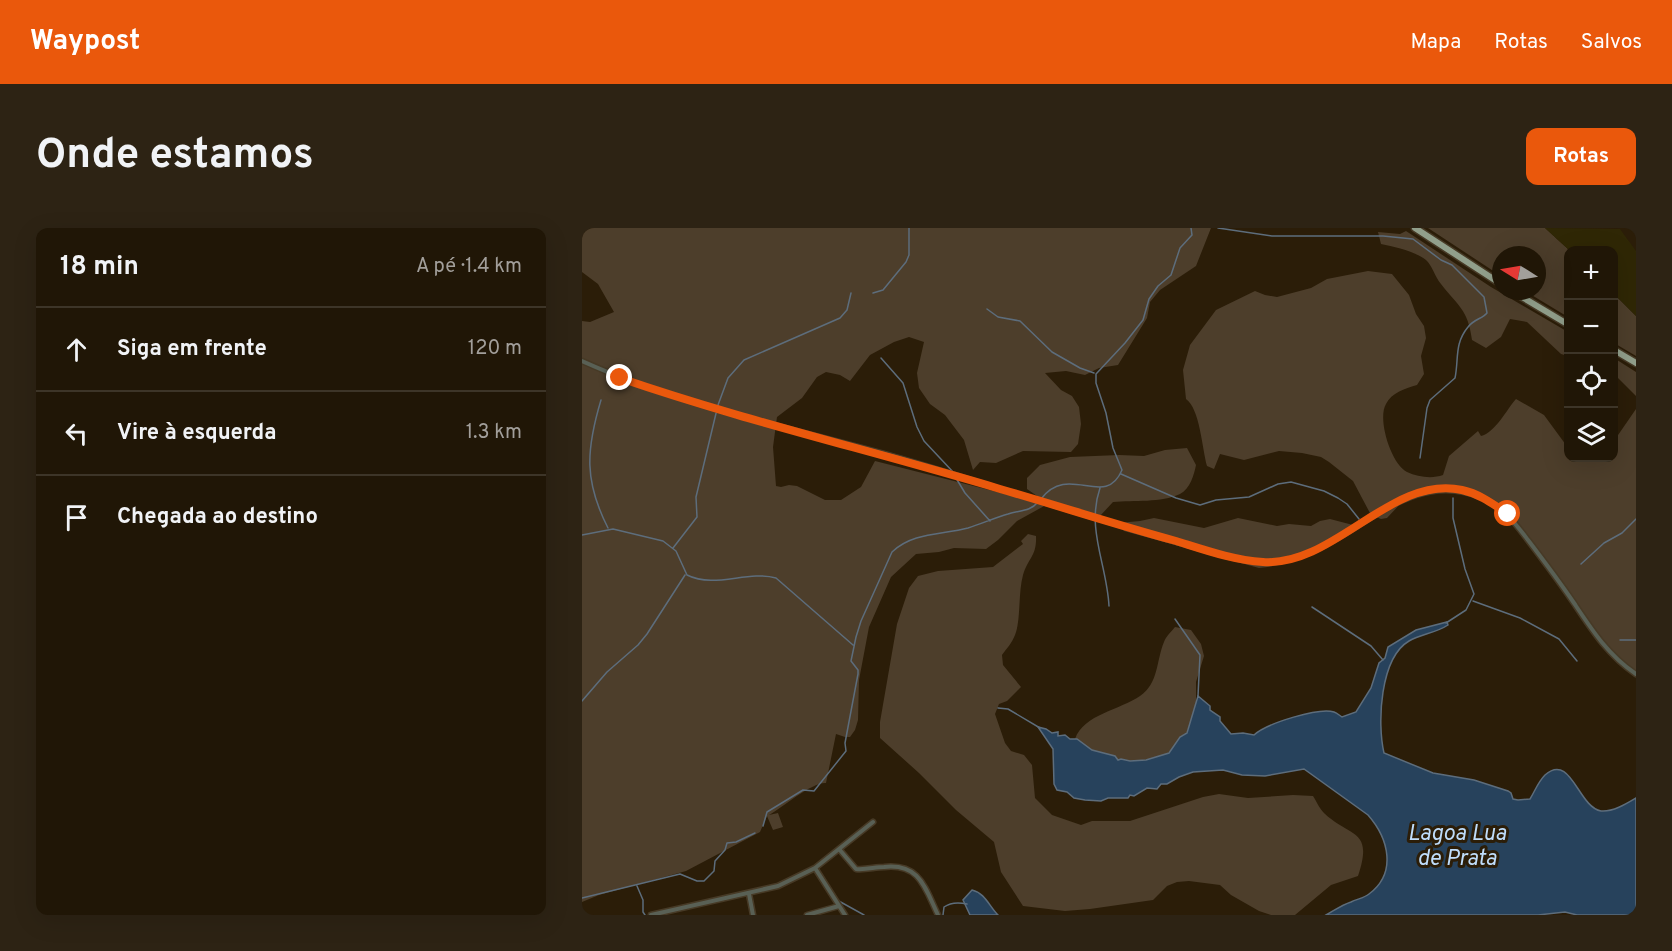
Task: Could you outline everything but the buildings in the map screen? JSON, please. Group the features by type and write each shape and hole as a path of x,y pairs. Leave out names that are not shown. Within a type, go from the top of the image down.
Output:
{"main road":[{"path":"1415,228 1492,278"},
{"path":"1527,300 1564,322"},
{"path":"1618,352 1636,363"}],"street":[{"path":"582,361 620,378 674,397 778,427 896,457 1120,526 1240,559 1266,562 1287,560 1316,551 1390,506 1418,493 1439,489 1461,490 1484,498 1508,514 1605,647 1621,664 1636,674"},
{"path":"651,915 749,894 786,883 815,868 873,822"},
{"path":"839,849 856,869 898,866 912,871 921,882 938,915"},
{"path":"815,868 845,915"},
{"path":"749,894 753,915"},
{"path":"807,915 839,906"}],"shaded area":[{"path":"582,228 1211,228 1196,266 1160,290 1150,302 1147,318 1118,365 1099,368 1085,375 1066,371 1045,373 1061,390 1072,396 1079,407 1081,424 1078,444 1071,452 1023,451 996,463 980,462 973,470 964,440 945,415 930,404 919,388 917,373 924,342 909,337 870,355 850,381 840,375 826,372 817,377 802,398 777,417 773,447 776,486 797,486 825,500 841,500 861,487 875,461 1045,504 1027,489 1027,478 1040,465 1070,457 1144,456 1165,450 1187,448 1196,465 1189,485 1173,497 1113,502 1100,516 1046,505 1017,521 986,549 954,548 916,554 891,577 869,627 859,680 858,720 850,737 836,734 826,783 813,786 769,815 778,813 783,827 773,830 767,816 760,832 686,871 599,895 582,902 582,321 590,322 614,312 598,284 582,272"},
{"path":"1428,228 1545,228 1565,246 1564,315 1540,300 1546,300 1546,246 1492,246 1492,270"},
{"path":"1406,231 1492,288 1492,300 1513,300 1564,330 1564,355 1527,322 1510,319 1501,337 1486,348 1472,340 1465,314 1439,281 1428,262 1410,252 1381,244 1378,232 1400,234"},
{"path":"1368,271 1392,274 1409,295 1416,314 1424,326 1426,338 1421,356 1424,374 1417,385 1404,389 1391,397 1384,411 1384,430 1387,441 1396,460 1407,472 1425,477 1443,475 1449,456 1478,431 1481,436 1491,430 1516,399 1544,415 1564,442 1564,462 1618,462 1618,435 1636,409 1636,673 1599,638 1514,524 1491,500 1446,489 1403,501 1387,518 1381,519 1371,515 1353,481 1321,457 1279,451 1244,460 1220,454 1214,469 1207,466 1197,420 1191,404 1186,399 1183,370 1190,345 1216,310 1255,291 1277,297 1311,288 1327,279"},
{"path":"1618,298 1636,316 1636,356 1618,345"},
{"path":"1618,361 1636,372 1636,396 1618,378"},
{"path":"1154,518 1204,528 1238,518 1277,526 1289,524 1311,526 1330,519 1353,525 1320,549 1286,563 1259,568 1124,531 1118,523"},
{"path":"1028,534 1036,536 1034,553 1023,575 1017,629 1002,655 1003,665 1021,687 1007,701 999,704 995,714 1005,743 1011,751 1024,755 1032,765 1035,798 1052,815 1081,825 1092,821 1130,821 1219,794 1248,798 1313,796 1324,813 1357,836 1361,842 1362,861 1358,876 1331,885 1295,915 1271,915 1231,895 1220,885 1189,881 1167,886 1153,900 1065,911 1023,906 1001,872 994,842 956,810 880,738 880,722 897,624 909,588 918,576 938,571 993,567 1023,544 1021,541"},
{"path":"1175,627 1191,630 1201,644 1204,656 1196,682 1196,705 1187,732 1180,737 1173,748 1166,755 1145,760 1118,760 1114,756 1091,750 1075,739 1086,724 1094,718 1132,701 1146,691 1154,678 1165,640"}],"sand":[{"path":"1545,228 1620,229 1636,251 1636,316 1618,298 1618,246 1565,246"}],"water":[{"name":"Lagoa Lua de Prata","path":"1447,622 1448,625 1443,628 1409,641 1399,649 1392,661 1386,676 1381,709 1384,753 1433,773 1474,780 1508,791 1513,799 1518,800 1530,799 1545,775 1554,770 1561,770 1568,775 1586,800 1601,811 1615,809 1636,798 1636,915 1577,915 1565,912 1538,915 1326,915 1367,895 1378,886 1387,866 1387,856 1381,835 1368,815 1304,769 1265,776 1242,775 1223,770 1193,772 1167,784 1161,784 1157,789 1147,788 1128,798 1108,798 1101,801 1074,798 1067,792 1057,790 1054,784 1053,749 1038,727 1052,733 1058,732 1058,736 1065,735 1070,739 1077,739 1092,750 1115,756 1118,760 1130,761 1146,760 1169,753 1180,737 1187,733 1198,696 1210,706 1210,710 1220,717 1220,721 1231,734 1254,735 1281,721 1317,712 1334,712 1342,717 1356,712 1371,688 1379,663 1385,658 1388,647 1416,630"},
{"path":"972,890 984,897 998,915 970,915 963,900"}],"waterway":[{"path":"873,293 883,290 906,262 909,255 909,228"},
{"path":"1041,499 1052,489 1063,484 1106,486 1115,481 1122,470 1113,448 1106,413 1096,383 1096,374 1143,320 1149,299 1158,286 1171,275 1180,248 1192,235 1191,228"},
{"path":"1218,228 1272,236 1383,236 1413,239 1441,260 1452,265 1484,297 1487,313 1470,324 1461,339 1455,378 1430,400 1420,458"},
{"path":"673,548 697,517 696,497 718,405 728,378 744,360 840,318 847,310 851,293"},
{"path":"987,309 998,317 1020,321 1052,352 1094,373"},
{"path":"881,358 903,383 917,427 924,441 954,473"},
{"path":"601,400 592,434 590,465 595,495 608,528"},
{"path":"1121,474 1176,498 1200,505 1216,500 1249,497 1278,484 1291,482 1324,491 1338,498 1347,504 1359,519"},
{"path":"956,478 965,493 990,521"},
{"path":"1100,488 1096,503 1096,533 1109,606"},
{"path":"1446,623 1466,610 1474,594 1465,569 1453,518 1453,498"},
{"path":"763,826 767,812 803,790 814,791 846,751 845,743 858,674 858,670 851,661 856,637 892,552 918,537 968,528 1028,509 1038,502"},
{"path":"1581,564 1604,543 1622,533 1636,519"},
{"path":"582,535 613,529 663,541 676,551 687,575 698,579 720,580 754,576 776,578 853,645"},
{"path":"582,701 607,672 647,634 685,575"},
{"path":"1473,601 1520,618 1559,639 1577,661"},
{"path":"1312,607 1371,646 1383,660"},
{"path":"1175,619 1200,655 1198,696"},
{"path":"1620,640 1636,640"},
{"path":"998,708 1008,709 1040,728"},
{"path":"582,898 680,874 697,881 704,881 714,871 715,861 725,850 727,843 736,842 755,833"},
{"path":"637,886 643,900 645,915"},
{"path":"837,900 864,915"},
{"path":"943,915 944,907 947,905 967,904"}],"route":[{"path":"620,378 674,397 778,427 896,457 1120,526 1240,559 1266,562 1287,560 1316,551 1390,506 1418,493 1439,489 1461,490 1484,498 1508,514"}]}
